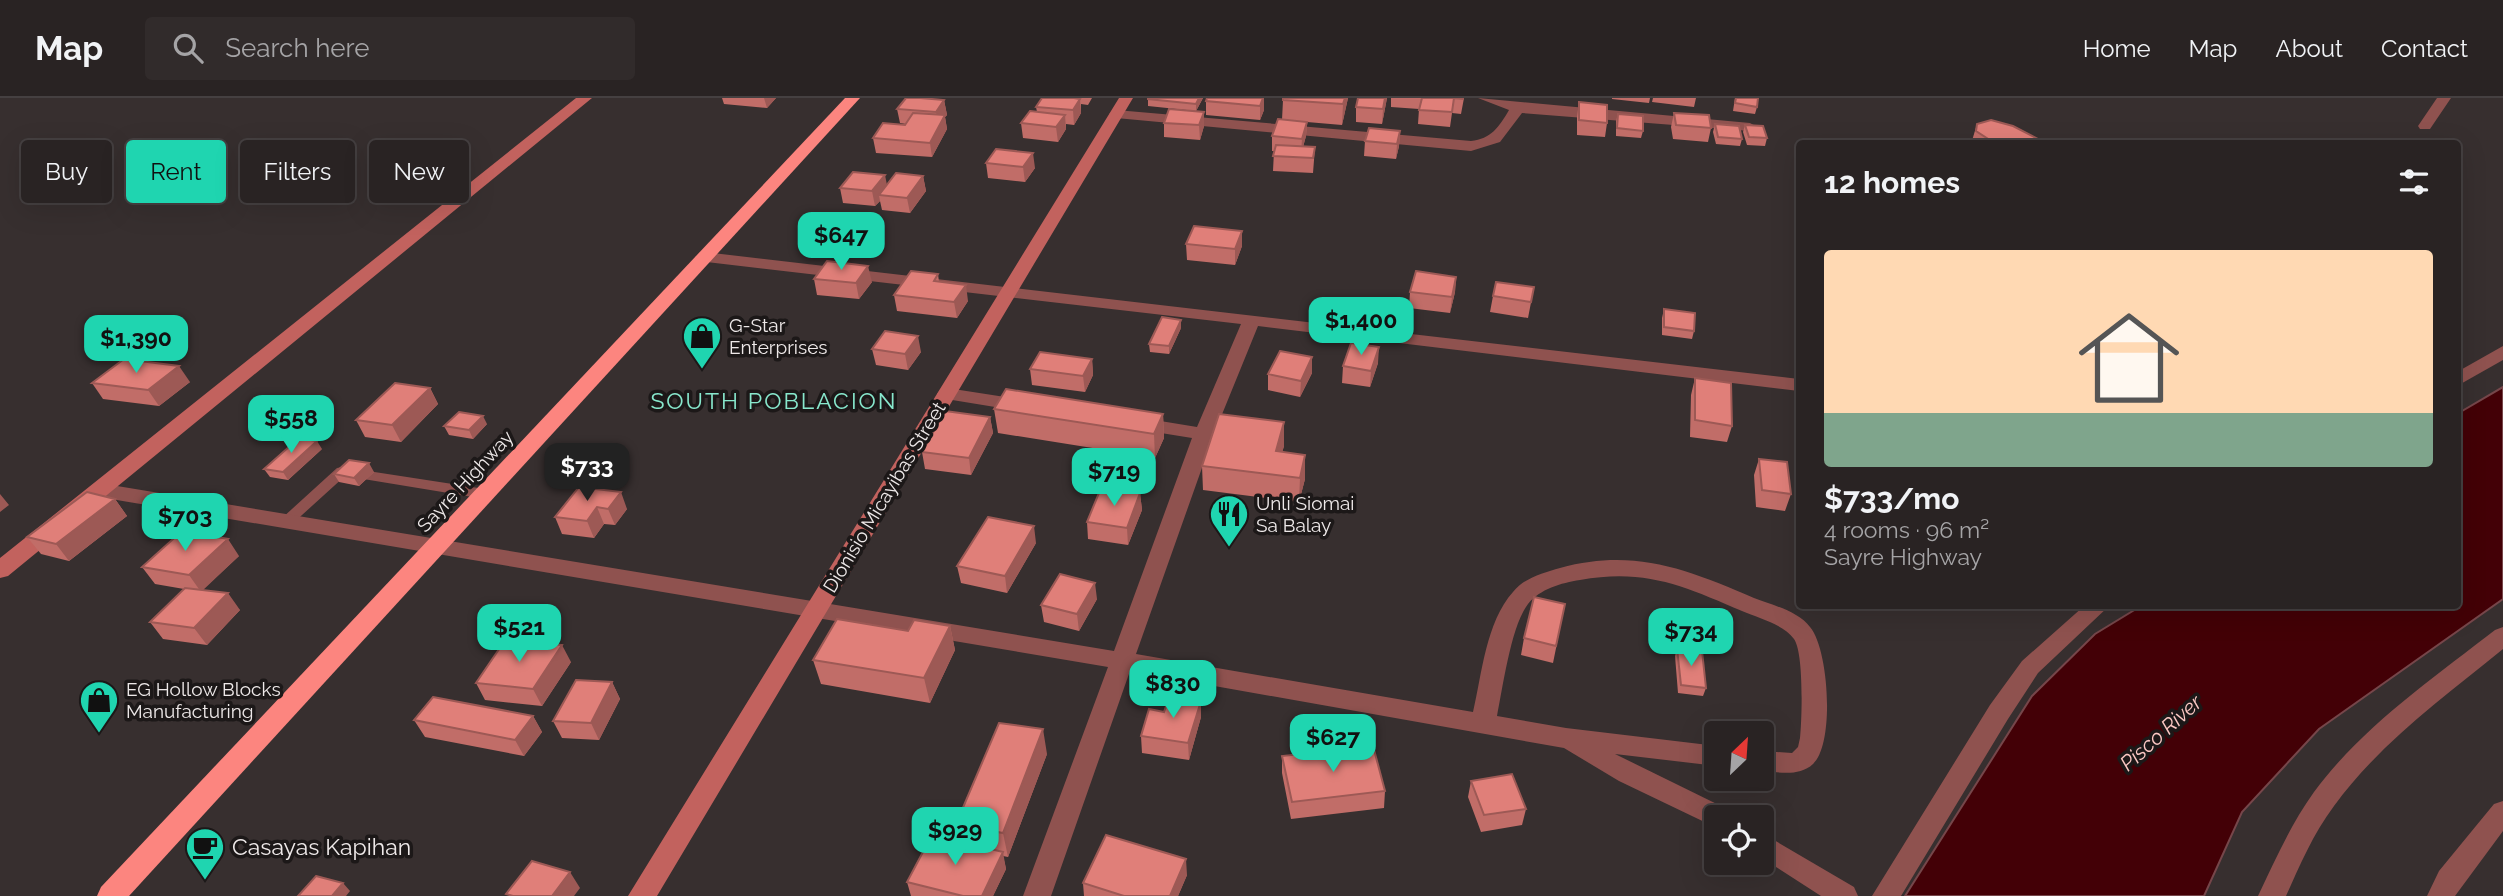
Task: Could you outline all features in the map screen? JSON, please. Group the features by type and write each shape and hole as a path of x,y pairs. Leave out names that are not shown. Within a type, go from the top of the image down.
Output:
{"highway":[{"name":"Sayre Highway","path":"111,896 853,98"}],"street":[{"path":"0,570 585,98"},
{"path":"1485,98 1517,108 1751,127"},
{"path":"2425,126 2444,98"},
{"path":"1121,106 1471,146 1484,145 1502,134 1517,108"},
{"name":"Dionisio Micayibas Street","path":"642,896 1121,106"},
{"path":"704,257 1008,289 1251,321 1796,385"},
{"path":"1037,896 1204,434 1251,321"},
{"path":"2461,378 2503,352"},
{"path":"947,394 1042,409"},
{"path":"1123,421 1204,434"},
{"path":"99,490 817,607 1566,738 1704,754"},
{"path":"1483,724 1509,619 1521,596 1553,578 1578,572 1609,566 1655,567 1763,611 1799,629 1806,639 1814,700 1813,742 1804,760 1795,763 1774,762"},
{"path":"1886,896 1998,712 2030,667 2095,609"},
{"path":"2272,896 2307,823 2336,783 2373,745 2503,636"},
{"path":"1566,738 1628,774 1704,810"},
{"path":"2441,896 2449,879 2503,812"},
{"path":"1774,852 1844,896"}],"lane":[{"path":"286,522 342,471 485,494"}],"water":[{"name":"Pisco River","path":"2503,387 2503,599 2319,729 2242,812 2204,896 1905,896 2032,696 2095,634 2136,609 2461,609 2461,412"}],"building":[{"path":"906,98 944,100 936,112 897,109"},
{"path":"1042,98 1080,99 1073,110 1036,107"},
{"path":"1148,98 1199,98 1196,104"},
{"path":"1207,98 1263,98 1260,106 1206,101"},
{"path":"1283,98 1345,98 1343,104"},
{"path":"1358,98 1385,98 1383,109 1356,107"},
{"path":"1422,98 1454,98 1452,112 1419,110"},
{"path":"1736,98 1758,98 1757,107 1735,103"},
{"path":"1579,102 1607,105 1607,123 1579,120"},
{"path":"1169,109 1204,112 1199,125 1164,123"},
{"path":"1030,111 1065,115 1056,127 1021,123"},
{"path":"913,113 945,115 930,143 873,138 883,123 905,125"},
{"path":"1674,113 1709,115 1711,128 1676,125"},
{"path":"1618,114 1643,116 1643,131 1617,128"},
{"path":"1278,119 1307,122 1302,139 1272,136"},
{"path":"1991,120 2013,126 2038,139 1990,140 1976,131 1977,124"},
{"path":"1715,124 1739,126 1742,139 1718,137"},
{"path":"1745,125 1763,126 1767,138 1749,137"},
{"path":"1369,128 1400,131 1397,144 1365,141"},
{"path":"1276,145 1315,147 1313,158 1273,156"},
{"path":"996,149 1033,153 1023,167 986,163"},
{"path":"853,172 885,175 872,191 840,188"},
{"path":"896,173 923,176 907,198 879,195"},
{"path":"1194,226 1242,231 1235,249 1186,244"},
{"path":"827,261 868,266 856,283 814,279"},
{"path":"911,271 938,274 934,281 966,285 954,302 894,295"},
{"path":"1416,271 1456,277 1452,297 1410,292"},
{"path":"1496,282 1534,287 1531,302 1493,296"},
{"path":"1664,309 1695,313 1694,331 1664,327"},
{"path":"1162,317 1181,320 1169,346 1149,344"},
{"path":"885,331 918,336 905,354 872,349"},
{"path":"1351,343 1379,347 1371,371 1343,366"},
{"path":"1280,351 1312,357 1301,381 1268,374"},
{"path":"1040,352 1092,359 1083,376 1030,369"},
{"path":"124,359 179,366 148,390 92,383"},
{"path":"1695,378 1731,383 1732,426 1695,420"},
{"path":"395,383 430,388 392,425 356,420"},
{"path":"1006,389 1163,414 1154,434 994,409"},
{"path":"945,411 990,417 969,458 922,452"},
{"path":"459,412 483,416 469,430 444,426"},
{"path":"1219,414 1284,422 1276,451 1305,455 1300,478 1202,466"},
{"path":"299,438 317,441 283,472 264,469"},
{"path":"1759,459 1787,462 1791,494 1762,490"},
{"path":"349,460 369,463 354,478 334,474"},
{"path":"579,487 621,492 608,509 597,507 587,521 555,517"},
{"path":"1101,488 1140,493 1127,528 1087,522"},
{"path":"87,492 115,499 56,544 27,537"},
{"path":"988,517 1034,526 1005,576 957,566"},
{"path":"182,531 228,539 189,575 142,567"},
{"path":"1060,574 1095,583 1077,614 1041,605"},
{"path":"185,588 228,593 194,628 150,622"},
{"path":"1534,597 1565,604 1556,646 1524,638"},
{"path":"837,619 908,631 914,620 950,626 924,678 813,660"},
{"path":"506,639 562,645 533,689 476,683"},
{"path":"1677,648 1702,651 1706,688 1681,685"},
{"path":"576,680 612,682 591,723 553,721"},
{"path":"1170,695 1201,701 1188,743 1141,736 1149,709 1164,712"},
{"path":"433,697 533,716 515,740 414,720"},
{"path":"999,723 1043,729 1003,833 956,824"},
{"path":"1373,746 1385,791 1292,802 1282,756"},
{"path":"1512,774 1526,809 1484,815 1471,781"},
{"path":"932,835 1003,852 982,896 963,896 907,882"},
{"path":"1106,835 1186,859 1170,896 1124,896 1083,883"},
{"path":"532,861 570,872 552,896 506,894"},
{"path":"316,876 343,883 332,896 298,896"}],"place":[{"name":"G-Star Enterprises","path":"702,370"},
{"name":"Unli Siomai Sa Balay","path":"1229,548"},
{"name":"EG Hollow Blocks Manufacturing","path":"99,734"},
{"name":"Casayas Kapihan","path":"205,881"}],"district":[{"name":"SOUTH POBLACION","path":"774,401"}]}
